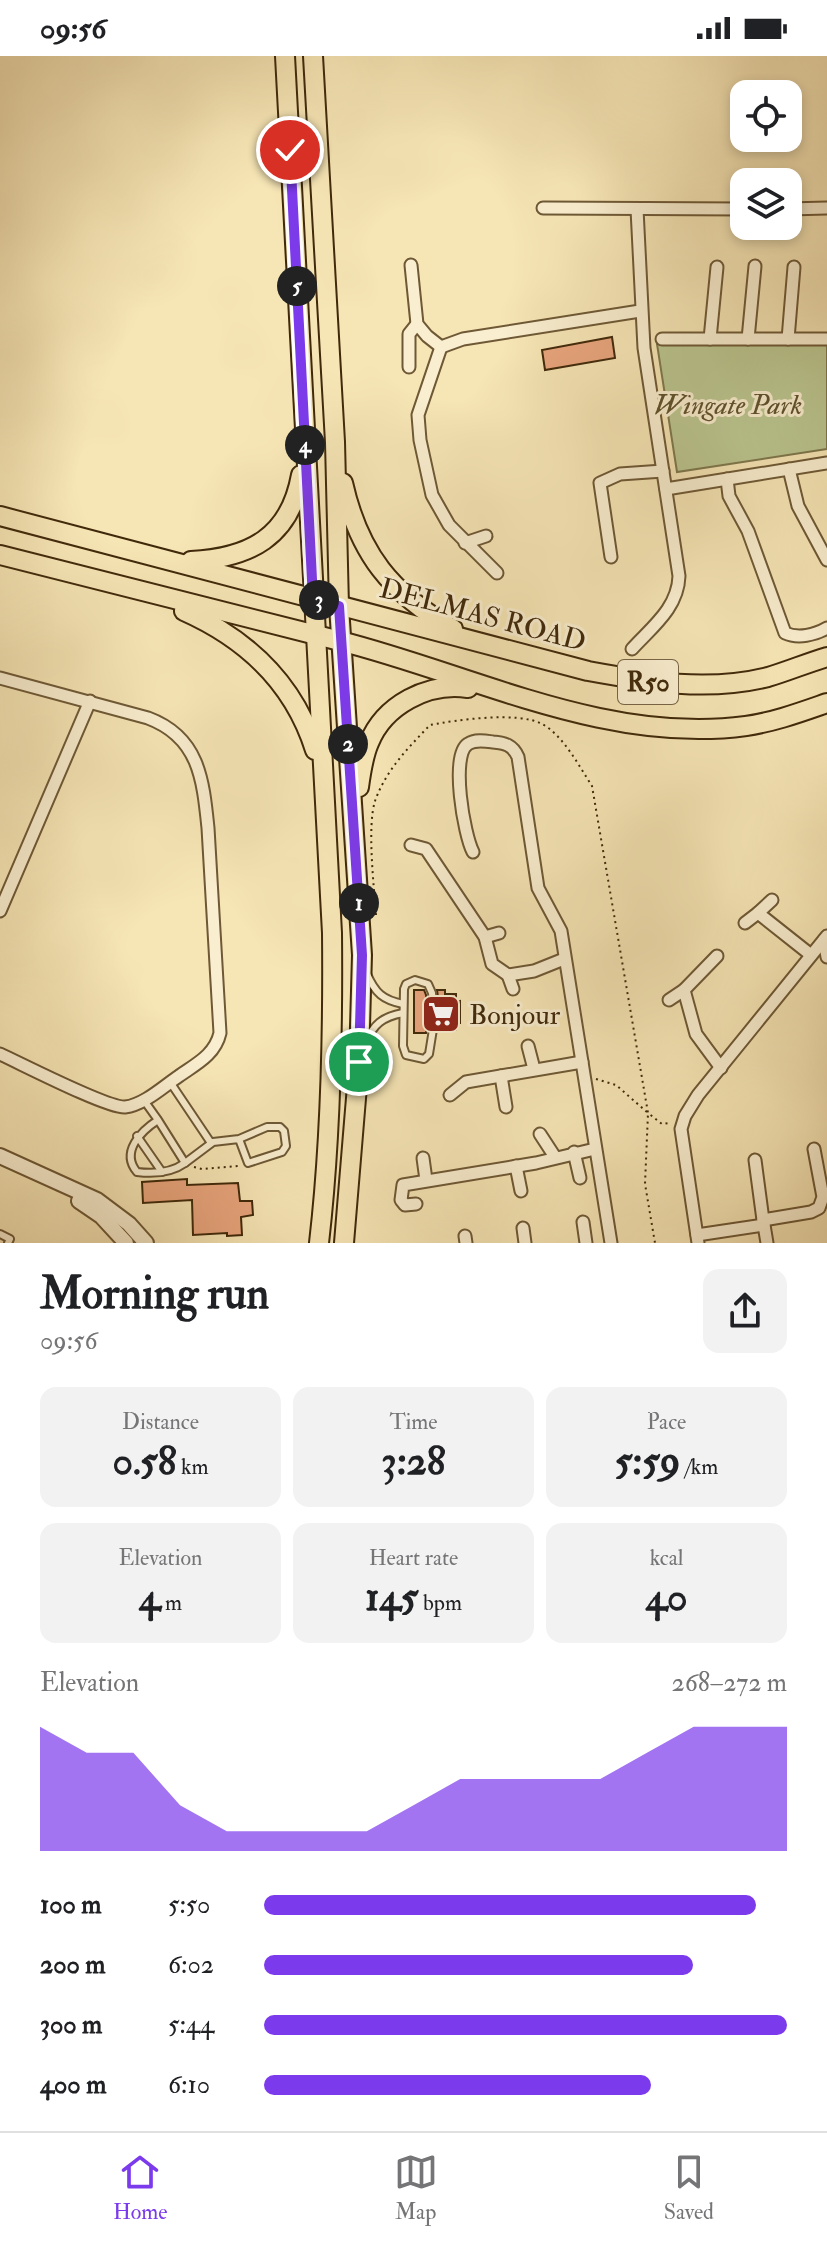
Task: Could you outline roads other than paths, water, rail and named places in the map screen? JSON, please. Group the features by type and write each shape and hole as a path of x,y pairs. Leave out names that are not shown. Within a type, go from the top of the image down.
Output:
{"main road":[{"path":"285,56 332,933 333,1039 328,1167 319,1243"},
{"path":"313,56 335,442 339,606 362,955 359,1062 346,1239"},
{"path":"172,561 228,557 261,544 284,521 295,500 301,478 305,433"},
{"path":"335,442 355,524 380,571 413,603 470,639"},
{"name":"R50","path":"0,516 313,599"},
{"name":"R50","path":"0,555 342,642 503,693 610,719 680,728 745,726 791,716 827,703"},
{"path":"100,580 209,622 240,641 265,662 290,695 308,729 324,779"},
{"name":"DELMAS ROAD","path":"313,599 588,671 646,682 722,684 767,677 827,657"},
{"path":"354,821 363,762 370,740 391,712 407,700 439,688 461,687 503,693"}],"street":[{"path":"543,208 730,209"},
{"path":"802,209 827,208"},
{"path":"632,649 671,607 678,590 678,567 640,311 637,209"},
{"path":"411,265 417,324 441,347"},
{"path":"748,339 755,266"},
{"path":"710,339 717,267"},
{"path":"788,339 794,267"},
{"path":"441,347 463,339 640,311"},
{"path":"409,367 409,334 417,324"},
{"path":"662,339 827,339"},
{"path":"441,347 420,408 420,440 435,502 449,525 497,573"},
{"path":"666,489 827,463"},
{"path":"789,469 798,506 827,560"},
{"path":"611,557 600,483 620,474 663,471"},
{"path":"727,479 728,493 748,531 785,633 808,635 827,628"},
{"path":"465,543 486,536"},
{"path":"0,678 168,725 181,736 191,751 204,797 208,828 220,1033 215,1049 170,1082 129,1106 108,1103 0,1054"},
{"path":"0,911 90,701"},
{"path":"473,852 465,829 459,769 461,753 466,745 474,742 504,743 512,747 518,757 538,888 559,925 611,1243"},
{"path":"411,845 426,849 456,904 478,932 487,966 508,975 549,967 564,959"},
{"path":"745,923 772,900"},
{"path":"758,913 811,955"},
{"path":"478,932 499,933"},
{"path":"814,1149 823,1197 819,1208 698,1239 681,1129 689,1107 826,938"},
{"path":"826,938 827,957"},
{"path":"669,1000 684,990 717,956"},
{"path":"508,975 513,989"},
{"path":"684,990 696,1034 721,1068"},
{"path":"528,1046 534,1069"},
{"path":"450,1095 466,1082 582,1062"},
{"path":"501,1076 506,1107"},
{"path":"540,1134 555,1157"},
{"path":"416,1204 403,1202 401,1189 405,1184 516,1166 595,1149"},
{"path":"574,1152 580,1178"},
{"path":"423,1158 426,1180"},
{"path":"1,1160 85,1204 116,1230 126,1243"},
{"path":"1,1160 106,1205 146,1243"},
{"path":"755,1160 767,1243"},
{"path":"516,1166 521,1191"},
{"path":"583,1222 586,1243"},
{"path":"523,1228 525,1243"}],"lane":[{"path":"362,955 375,990 387,1000 403,1004"},
{"path":"434,1012 432,993 424,982 415,980 406,984 403,1050 411,1058 424,1059 429,1054 434,1023"},
{"path":"359,1062 365,1043 378,1022 383,1017 403,1013"},
{"path":"170,1082 211,1143"},
{"path":"143,1099 185,1163"},
{"path":"158,1120 137,1136 131,1154 133,1168 140,1173 177,1169 211,1143 239,1139 274,1126 284,1131 286,1146 282,1152 248,1163 239,1139"},
{"path":"137,1136 162,1172"},
{"path":"0,1234 17,1243"}],"place":[{"name":"Bonjour","path":"441,1014"}],"park label":[{"name":"Wingate Park","path":"728,404"}]}
